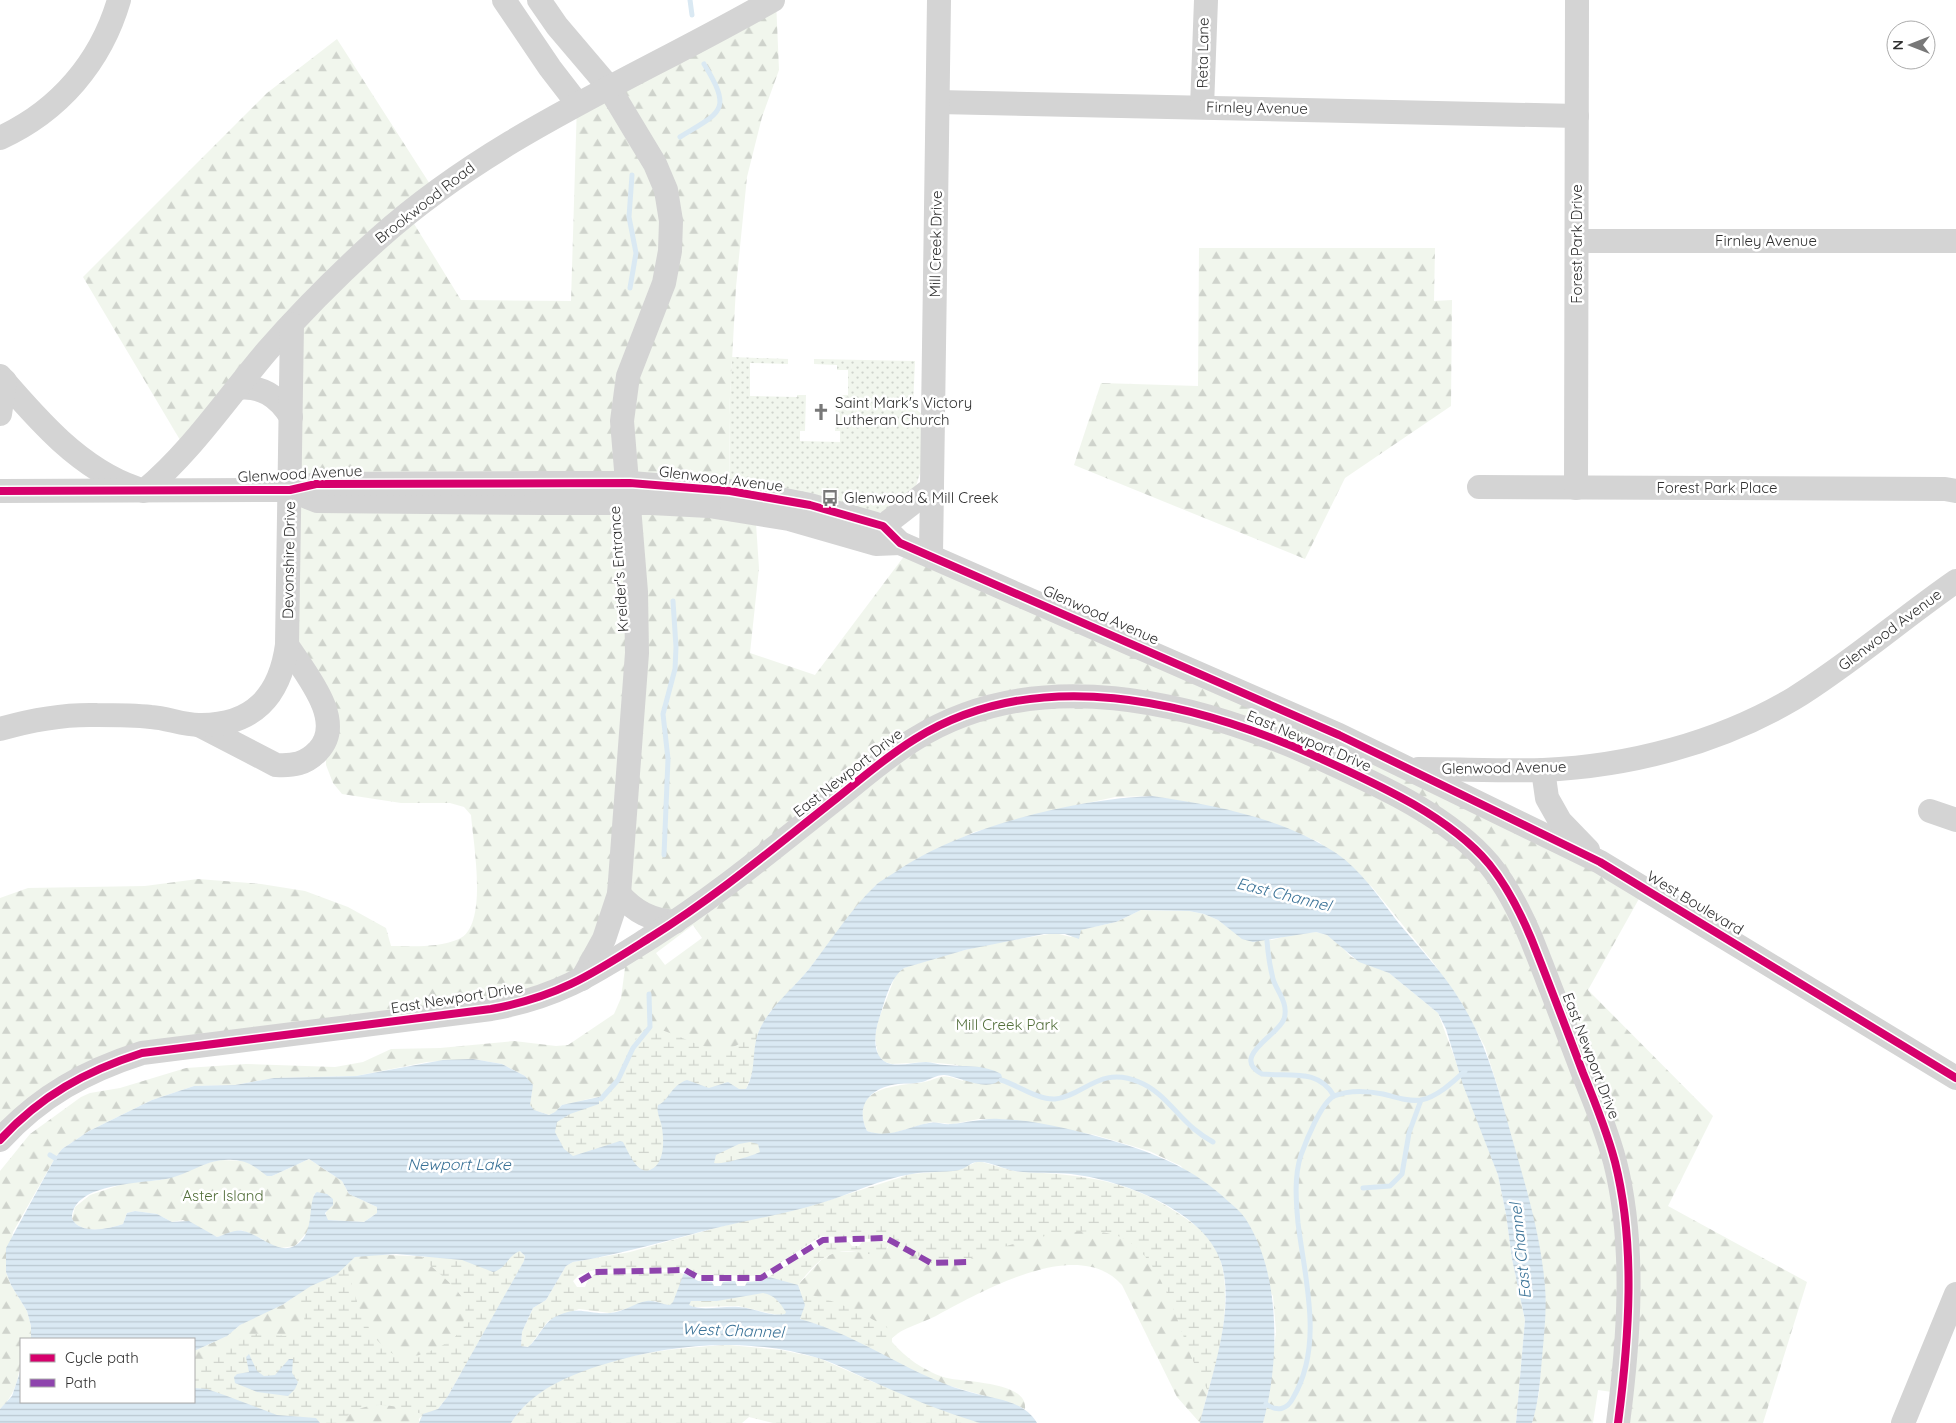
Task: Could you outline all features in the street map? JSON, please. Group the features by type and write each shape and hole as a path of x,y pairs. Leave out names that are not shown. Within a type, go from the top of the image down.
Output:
{"street":[{"path":"0,138 35,119 58,101 81,76 108,33 119,0"},
{"path":"504,0 550,68 577,103"},
{"name":"Kreider's Entrance","path":"540,0 557,26 608,86 655,164 666,190 671,221 670,251 664,283 628,376 622,422 636,592 637,653 619,894 604,939 581,981"},
{"name":"Brookwood Road","path":"144,491 177,460 292,324 330,283 435,192 481,159 577,103 725,28 773,0"},
{"name":"Mill Creek Drive","path":"931,555 939,0"},
{"name":"Reta Lane","path":"1202,107 1206,0"},
{"name":"Forest Park Drive","path":"1576,488 1577,0"},
{"name":"Firnley Avenue","path":"938,102 1577,116"},
{"name":"Firnley Avenue","path":"1577,240 1956,240"},
{"name":"Devonshire Drive","path":"199,725 231,720 249,713 273,692 280,680 287,645 292,324"},
{"path":"0,414 2,379"},
{"path":"2,379 38,419 68,447 109,476 144,491"},
{"path":"237,388 250,386 260,388 274,396 291,416"},
{"name":"Glenwood Avenue","path":"0,491 290,490 316,484 542,493 630,483 709,497 876,544 900,543 931,555 1339,735 1411,769 1543,770 1598,765 1650,756 1702,740 1751,721 1792,700 1836,671 1892,626 1956,581"},
{"path":"883,526 932,488"},
{"name":"Forest Park Place","path":"1479,488 1936,489 1956,491"},
{"name":"Glenwood Avenue","path":"709,497 754,494 800,503 883,526 900,543"},
{"name":"Devonshire Drive","path":"0,729 50,718 96,715 152,717 199,725 276,765 290,766 312,758 326,742 329,720 324,705 287,645"},
{"name":"East Newport Drive","path":"0,1140 19,1119 57,1090 110,1063 142,1053 491,1009 534,1000 581,981 694,910 900,748 948,722 979,710 1012,702 1070,696 1099,697 1193,712 1274,738 1381,788 1450,828 1489,864 1519,910 1602,1121 1615,1162 1622,1196 1627,1258 1624,1367 1618,1423"},
{"name":"West Boulevard","path":"1411,769 1600,862 1956,1078"},
{"name":"West Boulevard","path":"1543,770 1547,798 1560,820 1600,862"},
{"path":"1930,811 1956,820"},
{"path":"619,894 639,913 658,920 675,922"},
{"path":"1903,1423 1956,1294"}],"green space":[{"path":"776,0 779,70 762,117 747,177 736,287 729,415 730,490 754,494 759,568 750,653 815,675 911,547 1645,888 1588,990 1713,1116 1668,1206 1807,1282 1763,1423 1608,1423 1612,1392 1598,1390 1593,1423 1532,1423 1539,1393 1545,1288 1537,1237 1499,1091 1485,1047 1461,1002 1432,961 1372,887 1319,842 1285,828 1227,810 1152,796 1115,797 974,832 910,863 875,886 805,974 770,1012 758,1032 666,1098 597,1097 562,1105 549,1115 534,1110 530,1105 532,1091 525,1076 502,1064 473,1059 427,1062 356,1076 274,1078 235,1085 194,1086 152,1100 89,1131 62,1149 55,1158 13,1232 6,1272 11,1285 27,1311 31,1326 31,1338 20,1338 20,1368 18,1377 12,1394 0,1409 0,1171 30,1134 81,1097 90,1093 120,1088 186,1068 246,1064 335,1067 363,1062 391,1049 440,1048 514,1041 556,1046 568,1045 614,1014 621,998 625,968 593,984 171,1055 93,1079 13,1137 0,1152 0,898 28,888 145,886 198,879 261,884 305,891 348,907 386,928 391,946 434,945 459,939 468,931 474,918 477,901 476,863 471,815 464,807 450,803 401,803 342,794 333,783 326,765 326,743 287,645 292,325 186,450 83,277 267,93 337,39 435,192 408,214 461,300 571,301 577,103","holes":["628,904 674,922 595,958","693,925 702,938 665,965 656,953"]},
{"path":"1199,248 1435,248 1434,301 1452,300 1451,406 1345,478 1305,559 1074,465 1101,383 1198,386"},
{"path":"732,357 788,359 788,364 750,363 750,396 797,397 797,395 806,395 805,431 800,431 800,441 840,442 840,431 835,431 836,395 848,395 848,370 837,370 837,365 814,364 814,359 915,361 913,407 924,416 922,467 916,486 885,511 877,513 730,482 729,415"},
{"name":"Mill Creek Park","path":"1141,910 1189,911 1204,914 1218,920 1242,938 1272,940 1290,935 1316,932 1327,935 1351,957 1389,973 1438,1013 1498,1175 1506,1214 1512,1259 1525,1320 1516,1423 1263,1423 1276,1332 1273,1296 1181,1166 1149,1151 1095,1135 1001,1119 979,1119 953,1124 931,1122 890,1134 876,1134 867,1131 863,1117 863,1107 867,1099 875,1093 896,1086 925,1082 943,1076 963,1081 958,1065 927,1062 892,1064 885,1062 878,1056 875,1037 878,1021 896,974 904,968 937,957 989,944 1055,933 1071,937 1080,930 1116,922"},
{"path":"648,1027 668,1032 700,1045 720,1049 737,1045 759,1030 753,1072 746,1089 746,1100 761,1149 760,1159 609,1195 493,1101 530,1098 534,1108 549,1115 565,1104 601,1097 612,1086 634,1041"},
{"name":"Aster Island","path":"309,1159 342,1181 349,1194 377,1207 377,1213 364,1222 328,1220 325,1218 327,1209 314,1194 309,1230 295,1246 280,1248 272,1247 262,1239 241,1230 217,1237 183,1220 172,1222 157,1214 135,1211 127,1213 123,1224 110,1228 95,1229 82,1227 72,1219 75,1207 90,1195 129,1182 161,1180 221,1160 245,1161 272,1176"},
{"path":"976,1162 987,1163 1014,1171 1085,1177 1126,1187 1165,1205 1205,1234 1211,1240 1219,1255 1225,1293 1222,1335 1208,1391 1199,1375 1170,1300 1154,1268 1132,1244 1118,1236 1083,1231 1040,1237 973,1255 970,1262 931,1263 889,1240 821,1236 760,1276 700,1275 686,1268 594,1270 579,1275 573,1281 577,1287 585,1287 588,1280 595,1274 679,1272 698,1281 712,1282 714,1286 721,1286 723,1282 735,1281 737,1286 745,1286 747,1282 762,1281 824,1243 849,1242 852,1246 859,1246 862,1242 885,1241 889,1243 885,1253 875,1255 847,1251 830,1255 816,1264 798,1285 802,1293 852,1309 897,1334 892,1338 892,1342 874,1348 813,1323 738,1306 693,1307 665,1305 655,1301 610,1313 579,1309 548,1321 529,1347 521,1346 522,1332 533,1308 546,1300 566,1266 573,1262 630,1252 719,1227 820,1203 911,1174 961,1170"},
{"path":"981,1162 1017,1172 1136,1191 1208,1391 1200,1423 1177,1397 1122,1285 1103,1271 1081,1265 1056,1267 1029,1273 1003,1282 936,1316 907,1328 892,1338 892,1342 903,1353 929,1371 943,1377 992,1384 1005,1388 1016,1393 1023,1400 1025,1409 936,1382 813,1323 800,1319 803,1295 798,1285 821,1260 835,1252 859,1252 888,1248 889,1240 841,1197"},
{"path":"520,1251 525,1256 524,1261 448,1396 438,1409 419,1423 422,1414 379,1405 359,1409 339,1423 68,1423 195,1403 195,1367 244,1337 259,1334 284,1336 297,1332 304,1327 303,1310 295,1296 240,1325 227,1336 195,1351 195,1338 347,1262 357,1301 368,1327 376,1338 385,1348 401,1357 426,1353 450,1341 458,1334 465,1317 465,1305 459,1293 422,1257"},
{"path":"365,1254 524,1261 462,1372 419,1419 419,1423 320,1423 195,1388 195,1351 227,1336 240,1325 263,1312 282,1305 355,1257"},
{"path":"729,1345 781,1350 819,1358 873,1382 981,1423 773,1423 749,1417 742,1423 511,1423 529,1402 552,1385 580,1371 641,1354"}],"water":[{"name":"Newport Lake","path":"1152,796 1223,809 1271,822 1294,831 1336,853 1354,867 1439,970 1461,1002 1485,1051 1528,1193 1540,1249 1546,1296 1544,1340 1539,1390 1532,1423 1516,1423 1525,1320 1512,1259 1498,1175 1463,1085 1446,1029 1438,1013 1389,973 1359,962 1327,935 1316,932 1253,942 1242,939 1218,920 1204,914 1189,911 1141,910 1116,922 1081,930 1079,939 1065,934 1044,934 965,950 904,968 891,984 877,1025 875,1039 877,1052 880,1057 885,1062 891,1064 926,1062 942,1065 981,1067 1001,1074 1002,1077 997,1082 983,1085 944,1075 919,1083 889,1086 873,1093 868,1098 864,1105 864,1121 867,1131 883,1134 932,1123 951,1124 993,1119 1027,1121 1055,1126 1110,1140 1143,1151 1188,1171 1216,1190 1245,1218 1257,1240 1271,1291 1274,1318 1274,1346 1269,1399 1263,1423 1200,1423 1220,1343 1226,1301 1225,1281 1221,1262 1212,1244 1197,1227 1179,1213 1158,1201 1113,1183 1071,1174 1015,1171 983,1162 975,1162 959,1170 900,1176 809,1207 720,1227 629,1251 573,1262 566,1266 546,1300 533,1308 522,1332 521,1346 528,1347 549,1321 562,1314 576,1311 610,1313 647,1301 670,1305 673,1302 684,1273 698,1281 712,1282 714,1286 721,1286 723,1282 735,1281 737,1286 745,1286 747,1282 762,1281 769,1277 798,1285 805,1305 800,1319 823,1326 954,1387 1010,1402 1026,1410 1037,1423 980,1423 923,1403 818,1358 792,1351 765,1347 711,1345 657,1351 578,1373 552,1385 529,1401 511,1423 419,1423 423,1414 438,1409 448,1396 524,1261 525,1256 520,1251 501,1268 493,1272 462,1260 396,1254 355,1257 336,1275 311,1286 282,1305 240,1325 227,1336 195,1351 195,1338 31,1338 31,1326 27,1311 11,1285 6,1272 6,1248 55,1158 62,1149 89,1131 152,1100 194,1086 235,1085 274,1078 356,1076 443,1060 473,1059 502,1064 525,1076 533,1085 530,1105 534,1110 549,1115 562,1105 599,1097 599,1104 570,1114 557,1122 555,1132 564,1149 573,1156 620,1141 623,1142 637,1166 645,1171 650,1170 658,1163 663,1145 658,1105 664,1101 673,1089 687,1080 709,1088 728,1082 739,1089 746,1089 752,1075 755,1045 763,1022 809,969 857,905 877,884 923,855 953,841 1019,818 1088,803","holes":["750,1142 758,1144 760,1152 744,1158 714,1163 716,1155 739,1144","309,1159 342,1181 349,1194 377,1207 377,1213 364,1222 328,1220 325,1213 333,1205 333,1199 327,1194 317,1192 314,1195 309,1227 303,1239 296,1245 288,1248 280,1248 243,1231 233,1231 217,1237 189,1221 172,1222 157,1214 135,1211 127,1213 123,1224 103,1229 88,1229 76,1224 72,1219 75,1207 84,1197 112,1186 171,1178 209,1163 224,1160 243,1162 252,1165 267,1176 272,1176","763,1293 774,1297 786,1312 785,1314 779,1315 739,1307 701,1308 689,1305 691,1301 717,1301"]},
{"path":"249,1354 257,1371 264,1376 275,1375 289,1359 293,1359 292,1373 298,1382 295,1389 288,1396 257,1392 235,1383 234,1377 237,1374 249,1372 246,1357"},
{"path":"20,1372 20,1403 195,1403 195,1388 207,1389 277,1415 316,1418 320,1423 0,1423 0,1409 12,1396"}],"waterway":[{"path":"690,0 692,15"},
{"path":"680,137 705,122 718,109 720,101 718,92 704,64"},
{"path":"630,288 636,253 629,217 632,175"},
{"path":"664,855 668,759 663,714 675,669 676,647 673,601"},
{"path":"1267,941 1273,979 1284,1003 1285,1013 1280,1025 1253,1053 1251,1060 1253,1067 1262,1074 1312,1078 1320,1081 1334,1096"},
{"path":"601,1099 618,1080 633,1048 650,1027 649,994"},
{"path":"1266,1404 1278,1409 1285,1407 1291,1402 1302,1378 1308,1356 1310,1312 1298,1223 1296,1180 1301,1155 1319,1114 1334,1096 1346,1093 1371,1092 1402,1099 1421,1100 1433,1096 1465,1071"},
{"path":"1001,1080 1034,1095 1048,1099 1065,1097 1103,1079 1114,1077 1139,1082 1155,1091 1187,1123 1213,1142"},
{"path":"1363,1188 1390,1186 1402,1174 1409,1133 1421,1100"},
{"path":"50,1155 55,1158"}],"marked path":[{"path":"580,1281 595,1272 685,1270 699,1278 761,1278 823,1240 886,1238 931,1263 970,1262"}],"cycle path":[{"path":"0,491 290,490 316,484 630,483 730,491 810,505 883,526 900,543 1339,735 1600,862 1956,1078"},
{"path":"0,1140 31,1110 65,1087 102,1068 142,1053 491,1009 537,998 575,982 631,950 699,905 875,767 915,739 962,716 1011,702 1062,696 1114,698 1166,706 1216,719 1266,736 1313,755 1384,788 1452,830 1472,846 1502,881 1518,909 1531,938 1600,1117 1615,1162 1622,1194 1626,1226 1628,1292 1625,1358 1618,1423"}],"place":[{"name":"Saint Mark's Victory Lutheran Church","path":"821,412"},
{"name":"Glenwood & Mill Creek","path":"830,498"}],"water label":[{"name":"East Channel","path":"1284,894"},
{"name":"East Channel","path":"1520,1251"},
{"name":"West Channel","path":"733,1330"}]}
